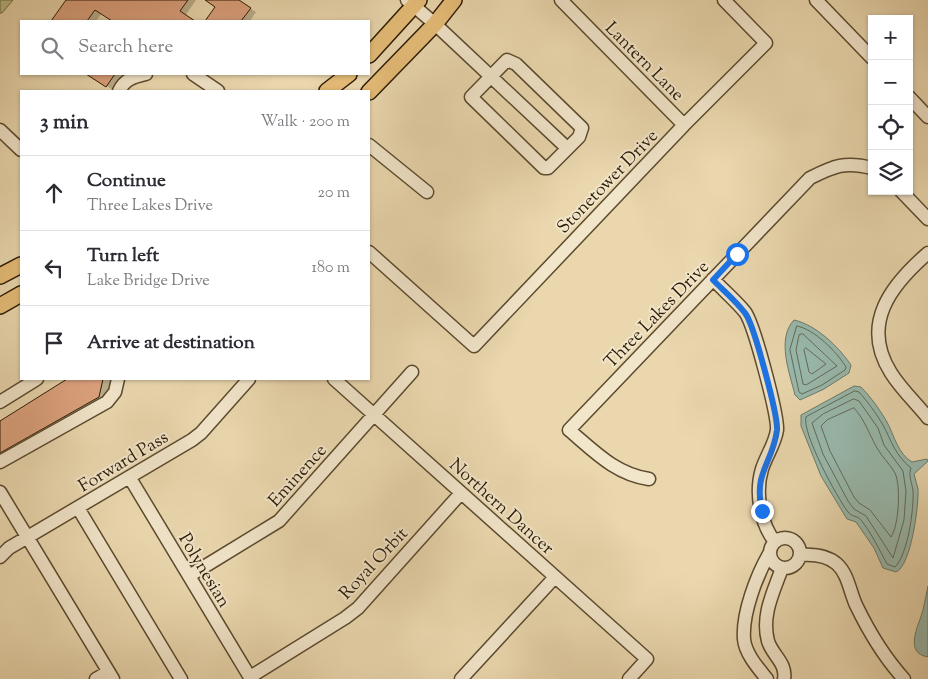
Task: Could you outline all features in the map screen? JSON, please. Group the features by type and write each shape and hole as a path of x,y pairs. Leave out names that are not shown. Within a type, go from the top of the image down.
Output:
{"main road":[{"path":"370,91 435,24 454,0"},
{"path":"370,54 413,2"},
{"path":"329,90 348,75"},
{"path":"0,276 20,266"},
{"path":"0,306 19,300"}],"street":[{"name":"Lantern Lane","path":"561,0 684,125"},
{"name":"Stonetower Drive","path":"370,253 474,346 684,125 766,43 724,0"},
{"path":"816,0 868,54"},
{"path":"413,2 568,148"},
{"path":"507,60 516,64 582,128 583,131 550,167 544,168 471,98 490,75 507,60"},
{"path":"119,90 131,77 141,75"},
{"path":"194,75 213,90"},
{"path":"913,101 928,117"},
{"path":"0,130 20,149"},
{"path":"370,146 427,192"},
{"name":"Three Lakes Drive","path":"649,479 631,476 614,468 568,430 810,178 845,164 868,167"},
{"path":"904,195 928,219"},
{"path":"928,253 907,272 887,297 879,327 881,354 886,364 928,418"},
{"path":"713,280 746,314 774,411 777,428 771,451 762,469 759,500 772,548 771,560 782,568"},
{"name":"Eminence","path":"189,576 279,521 412,372"},
{"path":"0,402 35,380"},
{"path":"0,462 107,402 115,392 118,380"},
{"name":"Forward Pass","path":"0,556 201,433 249,380"},
{"name":"Northern Dancer","path":"335,380 647,659 629,679"},
{"name":"Polynesian","path":"130,478 250,678"},
{"path":"0,492 111,675 96,679"},
{"name":"Royal Orbit","path":"250,678 358,608 461,493"},
{"path":"78,508 181,679"},
{"path":"767,679 751,656 744,640 751,600 758,575 772,548 782,539 791,540 798,546 800,555 796,564 782,568"},
{"path":"800,555 816,555 829,558 838,565 846,576 855,603 870,633 891,665 904,679"},
{"path":"782,568 768,606 766,622 770,646 784,667 784,679"},
{"path":"461,679 555,577"},
{"path":"751,600 768,606"},
{"path":"751,656 770,646"}],"shaded area":[{"path":"0,0 13,0 2,13 0,13"}],"water":[{"path":"794,320 810,326 826,337 851,365 849,373 824,389 800,400 795,395 785,347 789,328"},
{"path":"854,386 861,387 875,404 907,459 912,462 927,459 928,461 914,474 918,497 913,534 906,559 896,572 883,568 874,548 856,522 847,519 821,476 801,426 801,415"},
{"path":"928,586 928,657 920,654 914,644"}],"building":[{"path":"66,0 188,0 180,11 194,20 110,20 95,10 88,20 52,20"},
{"path":"205,0 239,0 251,8 242,20 206,20 215,7"},
{"path":"88,75 114,75 106,87"},
{"path":"65,380 103,380 99,397 0,453 0,421"}],"route":[{"path":"737,254 713,280 746,314 774,411 777,428 776,435 762,469 759,486 759,500 762,511"}]}
